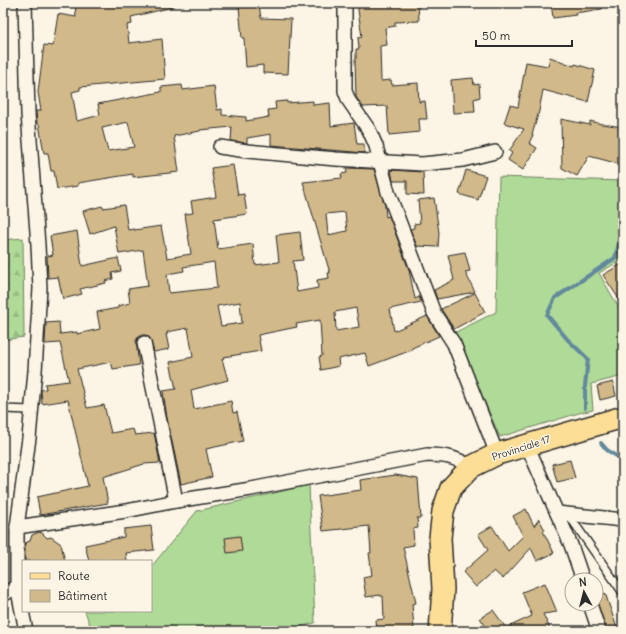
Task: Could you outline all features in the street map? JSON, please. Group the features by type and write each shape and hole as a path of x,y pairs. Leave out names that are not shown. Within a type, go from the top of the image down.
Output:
{"main road":[{"name":"Provinciale 17","path":"440,631 443,589 440,538 443,511 451,488 471,467 497,454 623,417"}],"street":[{"path":"22,611 17,586 17,527 29,438 40,288 28,114 25,3"},
{"path":"345,3 346,91 349,101 370,130 376,146 388,192 434,313 454,344 497,454"},
{"path":"220,146 255,152 422,164 463,160 495,152"},
{"path":"144,343 176,501"},
{"path":"527,445 562,514 580,572"},
{"path":"17,527 126,511 176,501 258,488 427,455 444,455 459,460 471,467"},
{"path":"562,514 623,520"},
{"path":"3,594 17,586"},
{"path":"22,612 26,631"},
{"path":"593,612 599,631"}],"lane":[{"path":"3,409 31,410"},
{"path":"562,514 623,593"}],"green space":[{"path":"499,177 623,181 623,259 599,273 623,315 623,376 591,384 593,410 500,437 454,333 496,312"},
{"path":"23,238 24,337 3,340 3,240"},
{"path":"309,485 315,623 284,631 92,631 85,612 152,612 152,566 197,511"}],"building":[{"path":"75,3 173,3 173,7 131,17 132,24 127,25 129,43 162,39 165,79 80,87 80,90 72,92 77,121 100,115 98,104 161,92 161,87 182,85 183,90 214,86 217,110 222,109 222,115 246,117 246,121 269,117 268,110 276,109 275,102 287,101 287,103 313,101 313,105 330,103 331,126 354,123 357,144 364,144 365,153 271,145 271,134 247,138 247,143 231,141 232,127 200,130 174,136 179,172 133,177 133,174 78,183 78,186 57,189 54,171 51,171 48,153 44,153 39,124 37,124 36,111 41,111 38,92 44,45 53,46 58,14 76,17","holes":["128,122 134,147 108,151 102,128"]},
{"path":"246,3 257,3 257,5 259,5 261,18 291,19 288,74 263,73 263,65 246,67 244,38 242,38 239,7 246,6"},
{"path":"359,3 418,3 419,21 395,22 395,26 385,28 387,45 380,46 381,81 391,80 392,85 418,83 419,102 425,101 427,119 419,119 420,132 389,135 387,106 363,107 356,97 356,49 359,49 358,38 362,37 358,10"},
{"path":"551,3 602,3 602,9 575,13 576,15 553,18"},
{"path":"550,57 574,66 575,64 595,70 588,102 543,90 533,135 529,143 537,148 523,170 508,160 512,153 509,151 524,129 504,123 510,105 518,107 526,62 548,66"},
{"path":"473,78 474,85 479,84 480,97 474,99 475,112 453,113 451,80"},
{"path":"561,119 590,125 590,121 623,127 623,165 589,156 577,176 562,168"},
{"path":"233,165 238,195 244,194 247,214 214,219 218,249 253,244 255,265 279,262 276,235 300,232 303,260 293,261 297,292 318,288 317,280 329,278 328,273 330,273 303,182 342,178 341,174 347,173 346,168 374,169 385,206 386,217 389,216 409,270 415,299 419,297 421,302 390,309 394,331 427,316 439,336 412,348 412,350 369,366 365,353 338,359 339,366 321,370 319,357 322,356 320,320 296,324 297,327 258,335 261,351 223,357 224,358 222,359 228,380 191,390 194,409 231,401 233,413 237,412 243,441 206,449 212,477 181,484 167,418 163,391 176,389 170,362 193,357 188,328 167,332 168,334 166,334 169,349 154,352 150,338 146,335 142,335 138,337 136,341 139,365 113,369 111,362 77,369 87,408 104,405 111,433 133,429 135,435 154,433 160,463 144,464 103,477 108,503 40,515 37,497 88,486 68,400 42,404 41,390 46,389 45,384 69,381 60,343 45,344 46,323 59,322 60,334 77,332 77,334 100,329 97,312 118,308 118,306 130,303 128,289 148,286 143,250 119,254 114,226 90,234 83,211 102,206 103,208 124,205 128,230 161,226 167,258 191,254 185,214 193,213 191,201 216,197 211,168","holes":["345,212 347,231 328,235 326,214","214,262 217,288 169,293 167,274 184,271 183,267","240,302 242,323 221,326 217,306","356,308 359,327 336,331 335,312"]},
{"path":"391,170 423,172 424,195 407,194 407,181 393,181"},
{"path":"466,170 486,176 478,200 459,194"},
{"path":"434,198 439,233 438,247 417,246 410,229 414,228 414,224 420,223 418,200"},
{"path":"77,231 82,266 118,258 121,271 112,273 113,279 105,281 106,283 80,289 82,294 63,299 58,277 48,278 47,256 53,255 50,236"},
{"path":"465,252 470,271 465,272 475,292 437,299 434,290 454,280 448,255"},
{"path":"623,263 623,305 603,275"},
{"path":"475,293 485,312 454,329 441,309"},
{"path":"613,382 616,396 600,400 597,386"},
{"path":"570,460 575,478 557,482 552,464"},
{"path":"396,475 418,479 421,518 417,518 418,528 413,529 414,545 403,547 416,603 412,604 414,629 400,631 377,631 376,620 384,619 383,596 366,597 363,577 372,575 369,553 371,553 369,526 323,531 318,496 361,490 360,480"},
{"path":"526,509 534,526 539,519 554,553 537,561 531,548 503,579 494,571 476,587 463,572 488,550 478,534 492,526 508,551 523,536 513,516"},
{"path":"151,526 154,550 126,553 127,560 89,560 85,545 124,537 124,529"},
{"path":"39,532 47,538 51,537 61,544 65,560 25,560 25,546 27,542 30,541 32,535"},
{"path":"240,536 242,551 227,553 225,538"},
{"path":"545,583 557,612 543,614 551,631 489,631 480,618 493,610 506,628 532,616 522,592"},
{"path":"604,593 618,631 607,631 600,612 604,612"}],"waterway":[{"path":"585,408 585,386 588,359 568,340 547,315 555,298 615,258 623,229"},
{"path":"601,443 607,450 623,460"}]}
